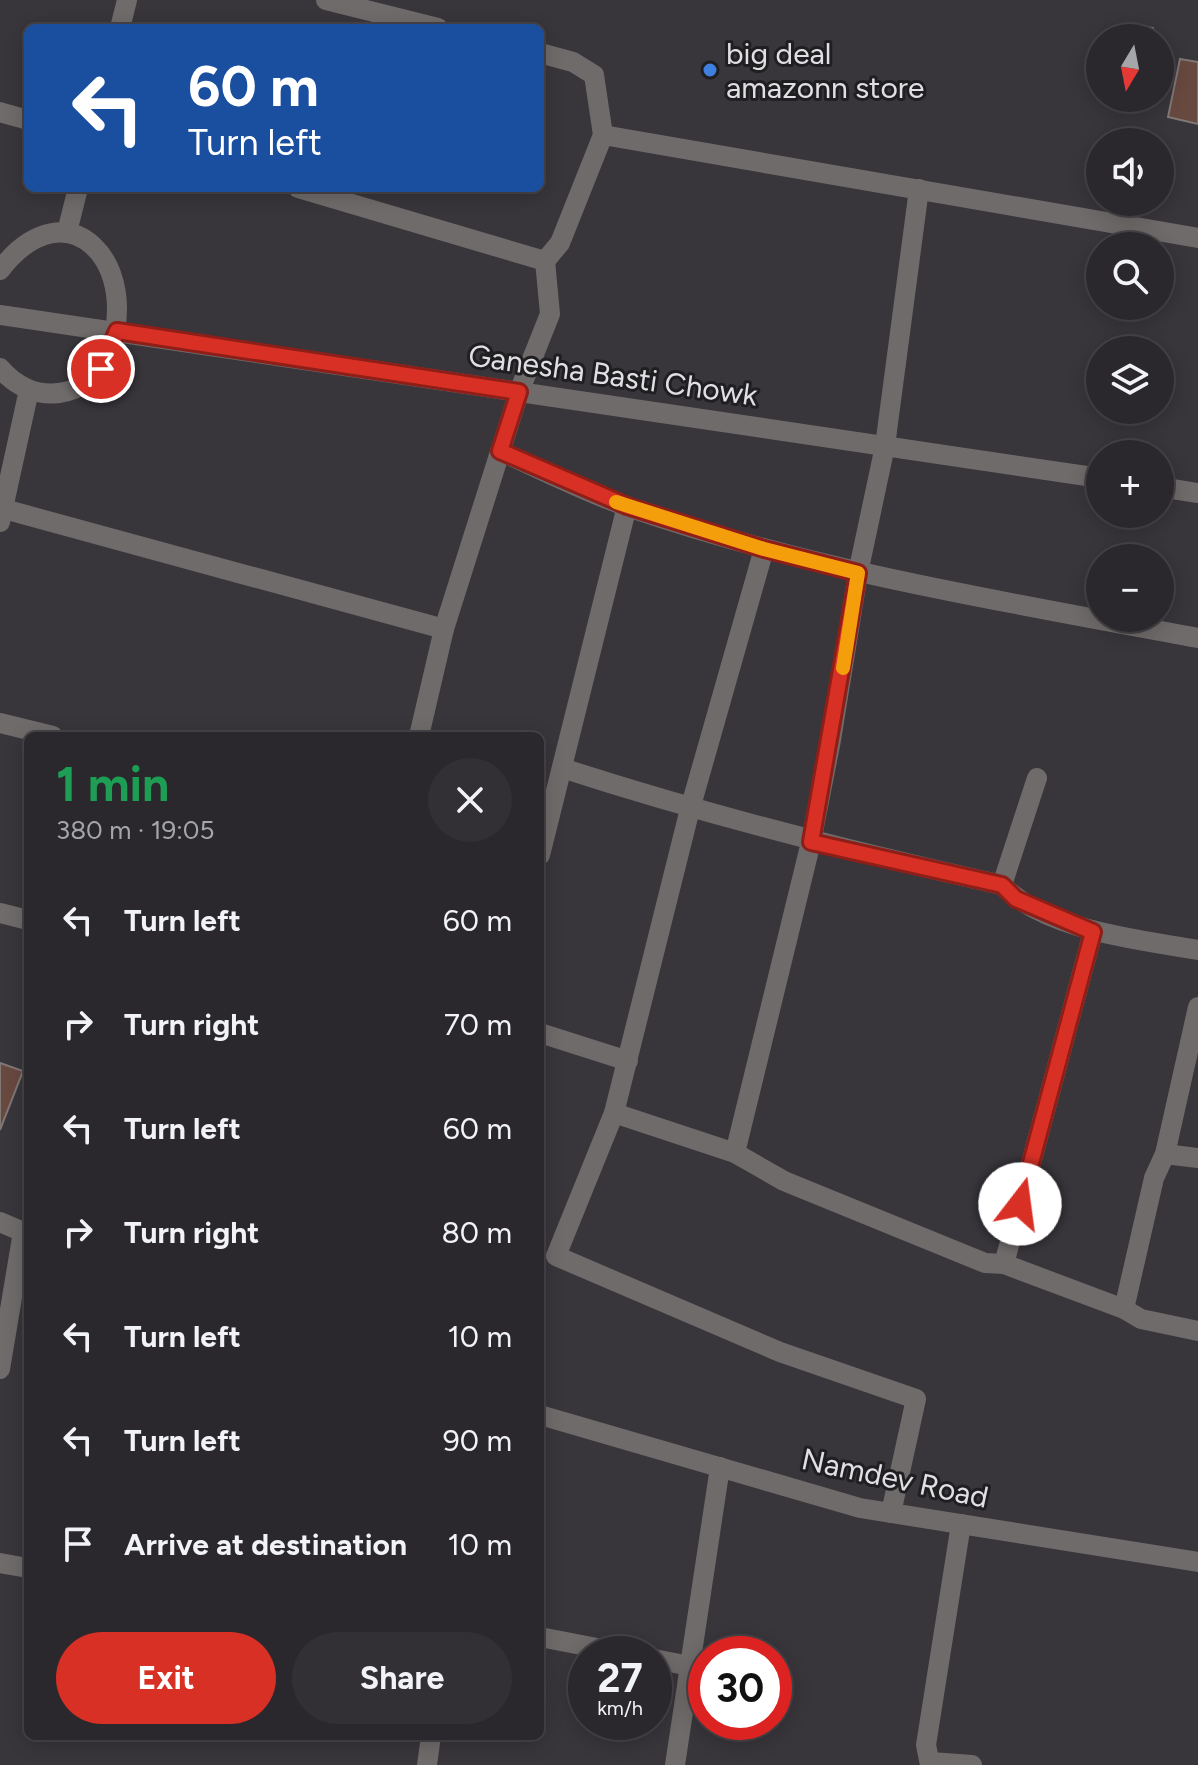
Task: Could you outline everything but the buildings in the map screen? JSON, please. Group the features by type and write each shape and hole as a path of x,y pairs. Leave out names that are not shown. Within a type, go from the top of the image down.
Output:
{"street":[{"path":"121,24 127,0"},
{"path":"326,0 422,24"},
{"path":"420,732 444,629 519,392 550,314 545,261 560,243 603,135 594,75 573,62 544,54"},
{"path":"0,112 24,119"},
{"path":"603,135 1198,238"},
{"path":"735,1153 811,842 858,573 885,446 919,189"},
{"path":"67,232 77,192"},
{"path":"312,192 545,261"},
{"path":"0,270 31,241 44,234 67,232 93,245 111,268 117,290 117,331 101,369 86,383 64,393 43,395 9,379 0,368"},
{"name":"Ganesha Basti Chowk","path":"0,315 1086,476"},
{"path":"29,390 1,513 444,629"},
{"path":"500,451 627,506 764,549 858,573 1198,638"},
{"path":"1174,489 1198,493"},
{"path":"544,839 627,506"},
{"path":"764,549 690,809 614,1113 556,1256 780,1352 916,1399 891,1513"},
{"path":"0,723 37,732"},
{"path":"562,768 690,809 811,842 1002,885 1016,899 1093,932 1198,950"},
{"path":"1002,885 1037,778"},
{"path":"0,913 24,919"},
{"path":"1004,1264 1093,932"},
{"path":"1124,1309 1154,1178 1165,1154 1198,1007"},
{"path":"544,1034 628,1061"},
{"path":"614,1113 735,1153 784,1181 985,1263 1004,1264 1124,1309 1141,1319 1198,1331"},
{"path":"1165,1154 1198,1158"},
{"path":"0,1222 24,1233"},
{"path":"0,1369 24,1238"},
{"name":"Namdev Road","path":"544,1416 860,1508 1198,1562"},
{"path":"695,1636 720,1467"},
{"path":"961,1524 926,1745 930,1763 972,1765"},
{"path":"0,1563 24,1567"},
{"path":"544,1638 568,1642"},
{"path":"675,1765 688,1679"},
{"path":"427,1765 430,1740"}],"slow traffic":[{"path":"616,502 764,549 858,573 843,668"}],"place":[{"name":"big deal amazonn store","path":"710,70"}],"route":[{"path":"101,369 117,331 519,392 500,451 627,506 764,549 858,573 811,842 1002,885 1016,899 1093,932 1020,1204"}]}
